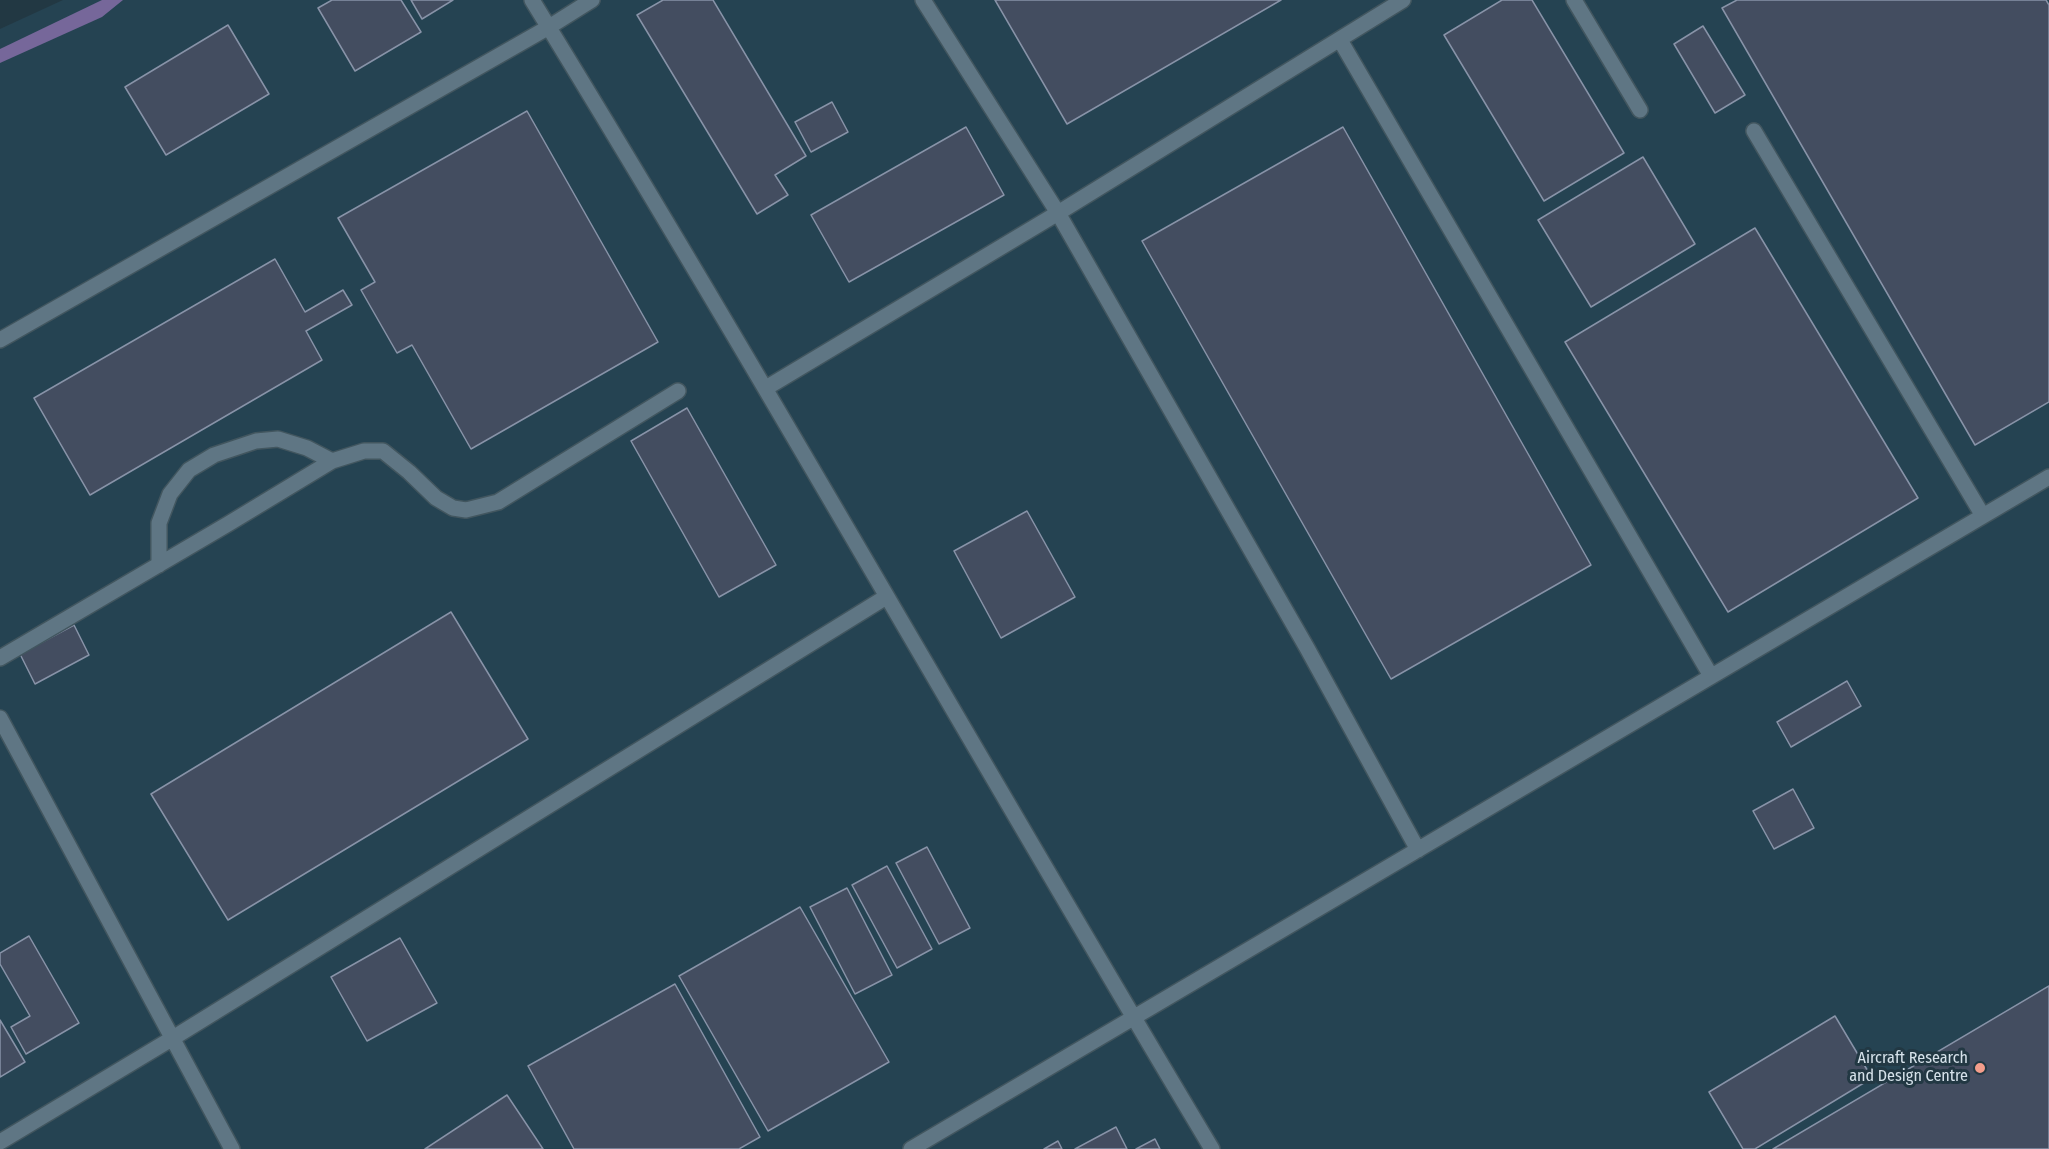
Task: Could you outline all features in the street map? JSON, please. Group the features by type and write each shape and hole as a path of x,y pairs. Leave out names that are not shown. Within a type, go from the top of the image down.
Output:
{"lane":[{"path":"532,0 766,388 886,597 1212,1149"},
{"path":"0,340 549,27 592,0"},
{"path":"923,0 1058,213 1307,648 1418,850"},
{"path":"766,388 1058,213 1402,0"},
{"path":"1574,0 1640,110"},
{"path":"1340,40 1711,676"},
{"path":"1754,131 1983,516"},
{"path":"0,658 332,461 364,451 383,451 436,498 453,508 466,510 498,502 678,391"},
{"path":"159,565 159,523 170,494 189,470 225,451 256,441 278,439 307,448 332,461"},
{"path":"911,1149 2049,477"},
{"path":"0,1142 886,597"},
{"path":"0,717 232,1149"}],"shaded area":[{"path":"63,0 2049,0 2049,1149 0,1149 0,29"},
{"path":"102,0 123,0 102,17 0,63 0,49"}],"building":[{"path":"332,0 401,0 421,32 355,71 318,8"},
{"path":"411,0 453,0 422,19"},
{"path":"663,0 713,0 806,156 775,175 788,195 757,214 637,15"},
{"path":"995,0 1281,0 1067,124"},
{"path":"1502,0 1532,0 1624,153 1544,201 1444,35"},
{"path":"1737,0 2046,0 2049,5 2049,402 1975,445 1722,8"},
{"path":"228,25 269,94 166,155 125,87"},
{"path":"1703,26 1745,95 1715,113 1674,44"},
{"path":"832,102 848,132 811,152 795,122"},
{"path":"527,111 658,342 471,449 412,345 397,353 361,290 375,282 338,218"},
{"path":"966,127 1004,195 849,282 811,215"},
{"path":"1343,127 1591,565 1391,679 1142,241"},
{"path":"1643,157 1695,244 1591,307 1538,220"},
{"path":"1755,228 1918,498 1728,612 1565,342"},
{"path":"275,259 305,312 343,290 352,305 306,331 322,360 90,495 34,398"},
{"path":"687,408 776,565 719,597 631,441"},
{"path":"1027,511 1075,597 1001,638 954,551"},
{"path":"451,612 528,739 228,920 151,794"},
{"path":"74,625 89,655 35,684 20,654"},
{"path":"1847,681 1861,706 1791,747 1777,722"},
{"path":"1793,789 1814,828 1774,849 1753,811"},
{"path":"927,847 970,928 939,944 896,863"},
{"path":"887,866 932,949 897,968 852,885"},
{"path":"847,888 892,975 855,994 810,907"},
{"path":"800,907 889,1062 768,1131 679,976"},
{"path":"29,936 79,1023 26,1054 11,1027 30,1016 0,964 0,953"},
{"path":"400,938 437,1003 367,1041 331,977"},
{"path":"675,984 760,1137 739,1149 574,1149 528,1066"},
{"name":"Aircraft Research and Design Centre","path":"2049,986 2049,1149 1773,1149"},
{"path":"1835,1016 1872,1078 1755,1149 1743,1149 1709,1092"},
{"path":"0,1020 25,1062 0,1077"},
{"path":"507,1095 543,1149 425,1149"},
{"path":"1116,1127 1127,1149 1075,1149"},
{"path":"1155,1139 1160,1149 1136,1149"},
{"path":"1058,1141 1062,1149 1044,1149"}],"place":[{"name":"Aircraft Research and Design Centre","path":"1980,1068"}]}
